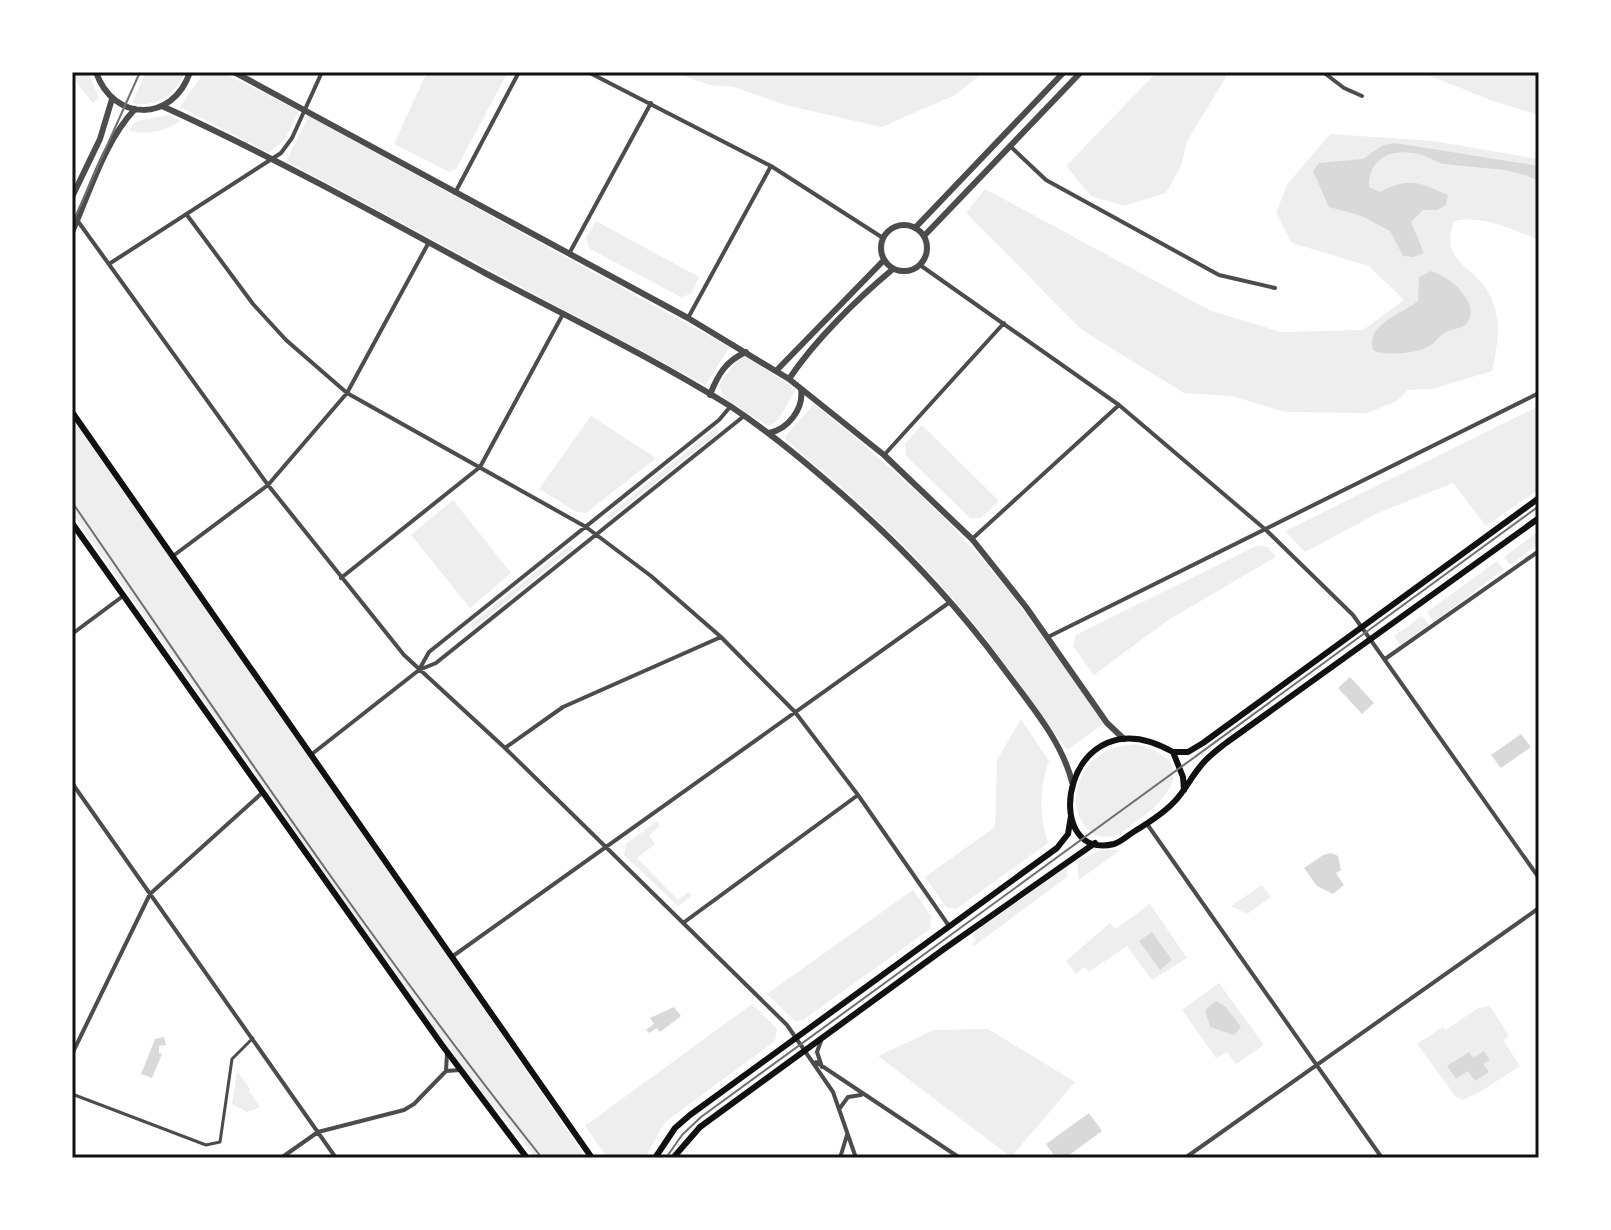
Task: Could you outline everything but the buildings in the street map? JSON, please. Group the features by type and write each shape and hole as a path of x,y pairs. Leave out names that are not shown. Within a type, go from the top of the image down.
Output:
{"main road":[{"path":"72,412 592,1158"},
{"path":"655,1158 675,1128 690,1115 1057,848 1068,834 1072,782 1091,753 1124,739 1158,745 1173,752 1188,752 1539,498"},
{"path":"1071,816 1081,835 1095,843 1116,844 1171,805 1211,754 1539,518"},
{"path":"72,523 446,1051 527,1158"},
{"path":"1173,752 1183,777 1184,790"},
{"path":"673,1158 700,1127 808,1053 823,1037 1095,843"}],"street":[{"path":"96,72 100,84 112,99 135,109 162,106 273,160 563,314 710,395 769,433 863,511 950,602 1032,707 1062,754 1072,782"},
{"path":"162,106 183,89 190,72"},
{"path":"234,72 688,318 789,379 884,455 972,539 1048,637 1107,723 1124,739"},
{"path":"109,264 273,160 292,138 322,72"},
{"path":"455,193 519,72"},
{"path":"588,72 771,166 883,238"},
{"path":"915,228 1064,72"},
{"path":"924,236 1081,72"},
{"path":"1323,72 1344,88 1362,96"},
{"path":"72,197 100,139 112,99"},
{"path":"568,255 651,103"},
{"path":"72,232 113,142 135,109"},
{"path":"1010,146 1046,180 1219,275 1275,288"},
{"path":"688,318 771,166"},
{"path":"72,213 268,485 419,670 505,748 787,1025 823,1069 960,1158"},
{"path":"187,215 253,304 286,340 347,393 586,527 651,576 721,637 795,712 858,795 951,928"},
{"path":"893,227 915,228 924,236 927,251 920,265 908,271 893,269 884,260 881,245 893,227"},
{"path":"173,556 268,485 347,393 429,242"},
{"path":"776,371 884,260"},
{"path":"920,265 1119,405 1266,530 1363,627 1539,878"},
{"path":"789,379 800,363 893,269"},
{"path":"341,578 480,467 563,314"},
{"path":"884,455 1004,323"},
{"path":"710,395 721,370 731,359 746,352"},
{"path":"769,433 782,430 795,414 802,399 801,389"},
{"path":"1048,637 1539,393"},
{"path":"972,539 1119,405"},
{"path":"419,670 429,652 719,420 730,407"},
{"path":"312,754 419,670 436,663 744,416"},
{"path":"1385,659 1539,551"},
{"path":"72,634 123,596"},
{"path":"453,956 950,602"},
{"path":"505,748 563,707 721,637"},
{"path":"72,783 336,1158"},
{"path":"72,1054 150,894 262,793"},
{"path":"683,923 858,795"},
{"path":"1147,824 1382,1158"},
{"path":"1185,1158 1539,908"},
{"path":"823,1037 817,1052 823,1069"},
{"path":"72,1094 206,1145 220,1142 232,1059 253,1038"},
{"path":"281,1158 318,1132 404,1110 414,1104 446,1071 446,1051"},
{"path":"808,1053 833,1092 856,1158"},
{"path":"446,1071 461,1070"},
{"path":"840,1109 848,1097 863,1095"},
{"path":"840,1158 848,1133"}],"shaded area":[{"path":"74,72 88,72 99,98 93,103 78,85"},
{"path":"146,72 185,72 176,87 164,98 149,104 132,103"},
{"path":"201,72 222,72 299,111 285,139 269,153 180,107"},
{"path":"427,72 508,72 456,169 449,172 394,144"},
{"path":"674,72 984,72 955,95 882,127 785,105 734,87 709,85"},
{"path":"1157,72 1229,72 1187,141 1181,166 1166,193 1124,206 1091,196 1066,166"},
{"path":"1420,72 1539,72 1539,115 1493,101"},
{"path":"169,115 181,121 156,132 129,130 136,121"},
{"path":"309,116 730,347 705,385 286,161"},
{"path":"1330,134 1433,141 1539,159 1539,240 1497,224 1476,220 1454,221 1450,235 1454,254 1481,283 1493,302 1497,341 1492,371 1432,389 1408,390 1397,401 1367,413 1285,412 1232,396 1184,393 1082,330 966,213 985,189 1209,310 1281,332 1363,330 1404,300 1369,266 1292,243 1276,213 1287,185"},
{"path":"1395,143 1539,166 1539,181 1506,171 1442,163 1412,153 1385,156 1373,168 1369,187 1380,192 1399,184 1414,183 1448,195 1446,205 1437,210 1423,210 1411,222 1424,253 1413,257 1403,256 1390,231 1362,216 1329,207 1313,171 1319,163 1363,159 1383,145"},
{"path":"596,221 699,277 691,294 681,297 590,249 586,238"},
{"path":"1431,271 1453,283 1465,297 1471,312 1467,323 1445,332 1422,349 1393,354 1373,350 1372,341 1380,326 1418,301 1419,277"},
{"path":"748,357 796,390 777,421 768,426 724,398 719,385 737,360"},
{"path":"814,404 916,491 972,548 1024,612 1105,723 1067,750 960,606 904,545 784,438"},
{"path":"1539,406 1539,489 1486,526 1453,483 1378,513 1305,552 1285,531"},
{"path":"591,416 656,458 586,513 577,512 539,489"},
{"path":"72,418 332,788 586,1158 536,1158 493,1108 436,1033 72,513"},
{"path":"922,425 999,501 981,518 970,518 906,456 905,444"},
{"path":"716,428 719,432 609,519 607,516"},
{"path":"453,500 511,573 470,608 411,535"},
{"path":"1539,531 1539,544 1510,565 1504,557"},
{"path":"570,545 573,548 472,629 471,624"},
{"path":"1256,546 1268,547 1276,557 1168,620 1094,675 1073,646 1076,635"},
{"path":"1497,561 1504,569 1434,622 1427,612"},
{"path":"1422,616 1429,625 1400,645 1394,636"},
{"path":"1350,677 1374,703 1362,714 1338,688"},
{"path":"1021,719 1049,761 1041,802 1048,843 956,909 946,907 925,877 995,827 997,760"},
{"path":"1521,734 1531,747 1501,768 1491,755"},
{"path":"1136,744 1166,758 1172,766 1170,786 1154,808 1121,833 1095,835 1085,826 1076,802 1081,777 1099,756 1114,748"},
{"path":"657,821 660,826 649,835 655,844 637,858 678,900 689,892 692,896 678,906 624,855 626,844"},
{"path":"1100,850 1120,850 1079,880 1077,861"},
{"path":"1331,853 1338,856 1341,870 1336,873 1344,885 1333,894 1317,886 1304,868"},
{"path":"1067,867 1067,877 974,946 972,944 976,940 972,934"},
{"path":"1262,885 1271,897 1247,914 1231,906"},
{"path":"913,890 931,916 930,929 803,1020 795,1021 767,994"},
{"path":"1150,904 1187,958 1152,980 1127,946 1089,972 1084,967 1076,974 1066,961 1110,923 1115,929"},
{"path":"1152,932 1172,960 1160,970 1139,941"},
{"path":"1219,983 1264,1045 1236,1064 1227,1052 1216,1058 1182,1010"},
{"path":"1216,1001 1226,1007 1241,1027 1234,1035 1210,1027 1205,1010"},
{"path":"752,1004 777,1029 775,1041 665,1122 645,1158 608,1158 585,1126"},
{"path":"1490,1006 1509,1036 1503,1040 1520,1066 1463,1100 1456,1097 1417,1044 1443,1027 1446,1030 1478,1008"},
{"path":"674,1007 681,1016 660,1032 657,1028 649,1033 646,1030 654,1024 650,1018"},
{"path":"988,1029 1075,1082 1011,1157 878,1056 934,1030"},
{"path":"164,1037 166,1045 159,1046 159,1053 162,1054 152,1078 141,1074 155,1039"},
{"path":"1484,1051 1490,1060 1483,1064 1489,1072 1475,1081 1468,1071 1456,1079 1447,1066 1469,1052 1473,1058"},
{"path":"237,1071 260,1107 247,1112 232,1104"},
{"path":"1089,1113 1102,1131 1065,1158 1056,1158 1046,1144"}],"tram line":[{"path":"72,224 140,72"},
{"path":"72,502 360,916 542,1158"},
{"path":"666,1158 682,1135 701,1117 1539,506"}]}
